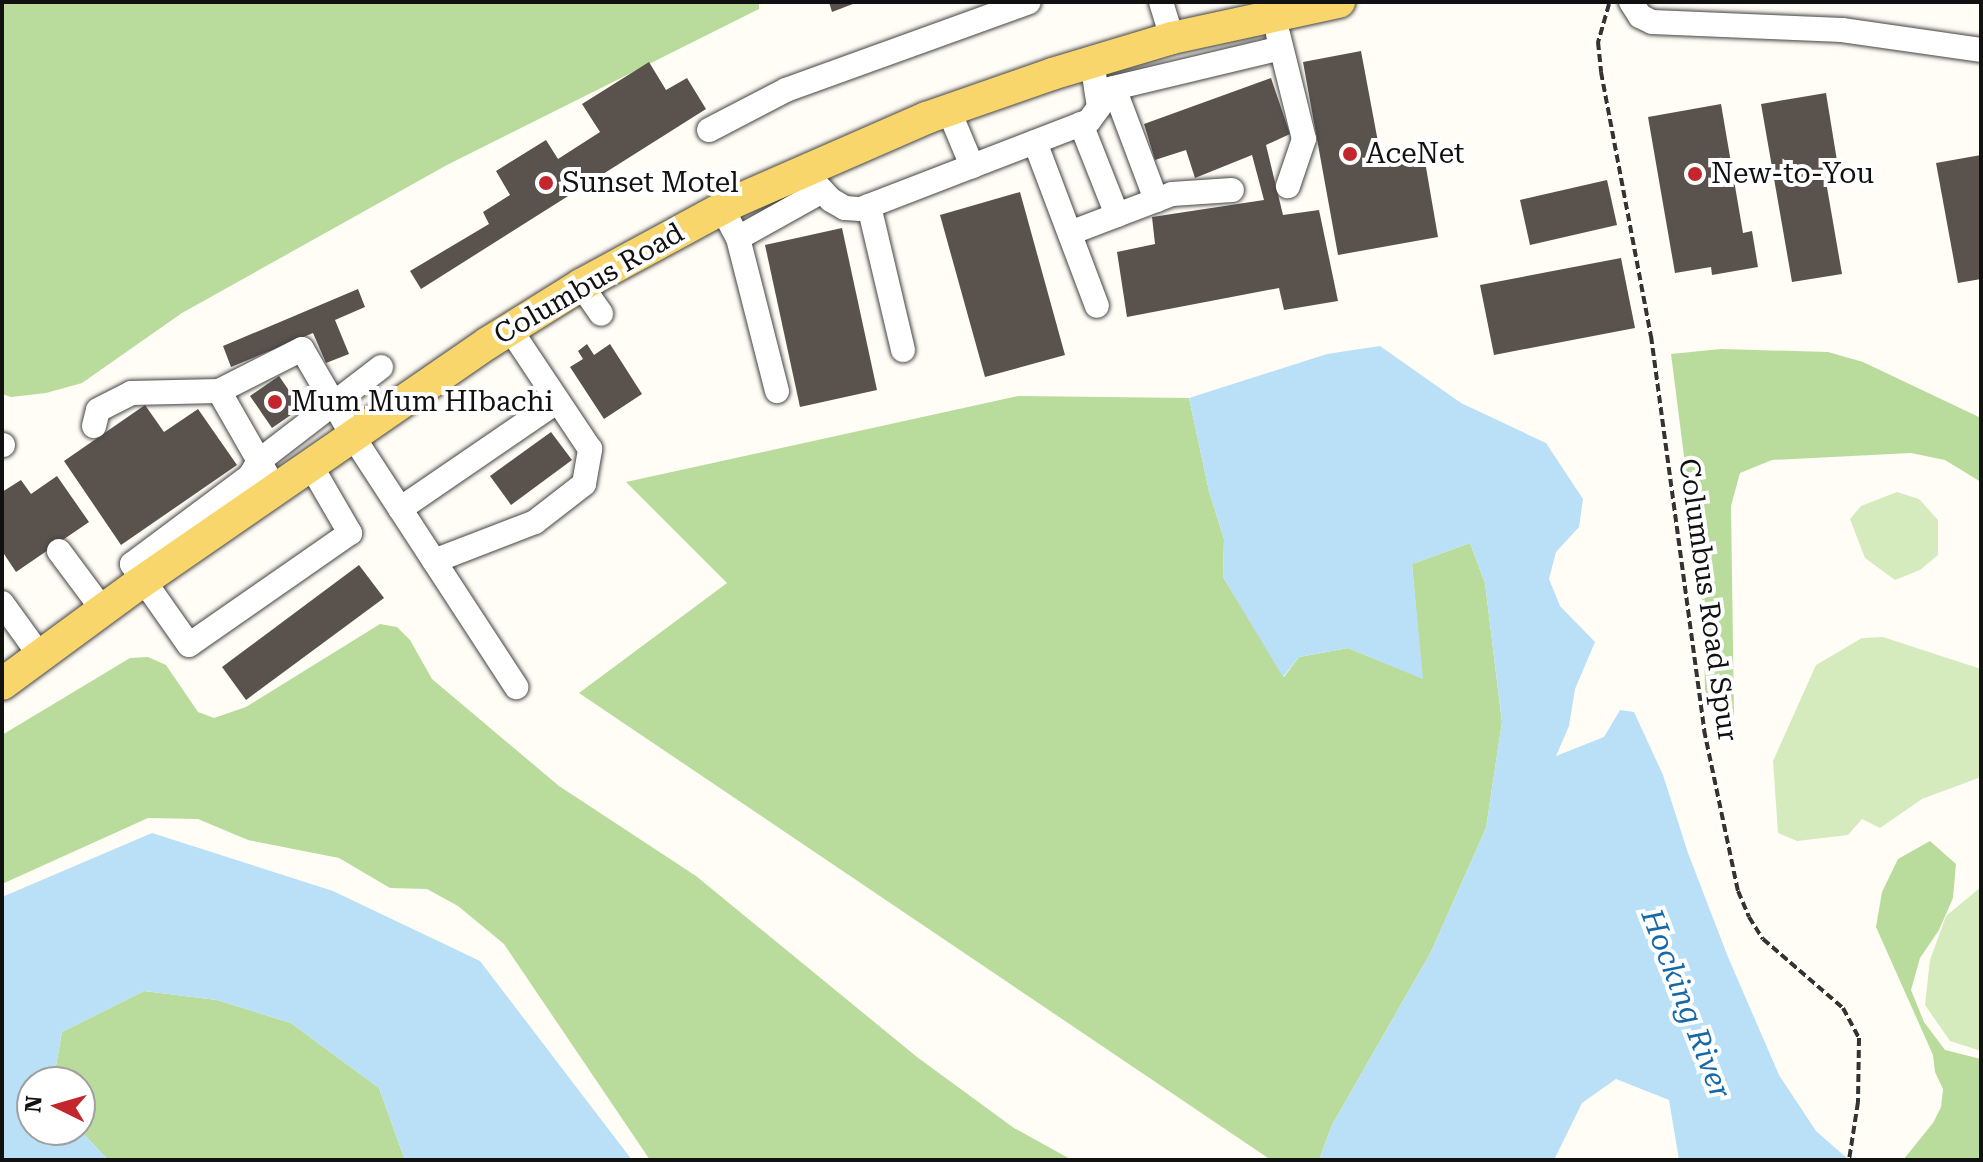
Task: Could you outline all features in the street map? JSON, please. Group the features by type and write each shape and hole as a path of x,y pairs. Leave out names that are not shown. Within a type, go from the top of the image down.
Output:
{"main road":[{"name":"Columbus Road","path":"2,684 310,464 510,329 581,285 722,208 813,180 949,111 1101,81 1172,38 1339,2"}],"street":[{"path":"709,130 786,90 1029,2"},
{"path":"1161,2 1172,38"},
{"path":"1631,2 1640,16 1652,22 1842,30 1981,50"},
{"path":"1273,15 1304,139 1288,186"},
{"path":"1101,81 1281,48"},
{"path":"738,238 813,180 845,208 869,206 1081,124 1096,116 1101,81"},
{"path":"1101,81 1156,200"},
{"path":"949,111 972,166"},
{"path":"1081,124 1117,215"},
{"path":"1035,142 1097,306"},
{"path":"1070,233 1172,194 1232,190"},
{"path":"869,206 903,350"},
{"path":"722,208 738,238 777,391"},
{"path":"581,285 601,314"},
{"path":"434,561 535,522 584,484 590,449 510,329"},
{"path":"94,426 98,410 131,393 219,391 302,349 352,435 516,687"},
{"path":"310,464 350,533 189,645 132,564 250,476 259,461 381,367"},
{"path":"219,391 275,489"},
{"path":"400,509 558,401"},
{"path":"59,551 103,610"},
{"path":"2,603 41,657"}],"path":[{"name":"Columbus Road Spur","path":"1609,2 1598,42 1601,72 1651,336 1704,730 1738,891 1763,939 1850,1017 1859,1038 1858,1102 1849,1160"}],"green space":[{"path":"2,2 759,2 759,9 447,165 182,313 82,383 46,393 11,397 2,394"},
{"path":"1721,349 1828,352 1863,362 1981,418 1981,482 1945,460 1911,453 1772,460 1740,473 1731,506 1734,715 1727,741 1705,690 1703,606 1671,354"},
{"path":"1018,396 1189,398 1209,491 1224,539 1223,577 1284,677 1299,657 1348,648 1422,678 1412,564 1470,543 1485,583 1502,722 1486,828 1431,952 1332,1125 1319,1160 1271,1160 579,693 727,583 626,482"},
{"path":"1897,492 1919,499 1938,520 1938,555 1920,570 1895,580 1865,558 1850,519 1861,506"},
{"path":"380,624 397,627 410,640 432,679 559,786 696,876 917,1057 1014,1128 1072,1160 650,1160 504,944 458,906 427,889 390,888 339,858 248,840 198,819 148,818 2,884 2,735 130,658 148,657 166,665 198,712 214,718 246,707"},
{"path":"1883,637 1981,669 1981,777 1922,799 1880,828 1862,819 1848,835 1797,841 1778,833 1773,761 1816,665 1862,638"},
{"path":"1930,841 1956,864 1953,898 1939,930 1920,958 1911,990 1924,1022 1945,1050 1981,1059 1981,1160 1903,1160 1933,1123 1941,1107 1943,1089 1935,1072 1933,1055 1876,927 1882,892 1898,859"},
{"path":"1981,887 1981,1051 1950,1041 1925,1005 1930,960 1946,916"},
{"path":"144,991 217,1000 291,1023 379,1088 405,1160 108,1160 95,1146 96,1066 56,1066 62,1032"}],"water":[{"name":"Hocking River","path":"1380,346 1461,403 1546,443 1583,499 1579,527 1556,552 1549,579 1560,606 1595,642 1575,689 1569,726 1556,756 1604,737 1620,710 1634,712 1663,775 1688,853 1728,957 1779,1075 1816,1131 1849,1160 1679,1160 1669,1100 1616,1079 1582,1103 1554,1160 1319,1160 1332,1125 1431,952 1486,828 1502,722 1485,583 1470,543 1412,564 1423,679 1348,648 1299,657 1283,677 1223,577 1224,539 1209,491 1189,398 1327,354"},
{"path":"152,833 333,891 480,961 632,1160 405,1160 379,1088 291,1023 217,1000 144,991 62,1032 56,1066 16,1066 16,1146 95,1146 108,1160 2,1160 2,897"}],"building":[{"path":"829,2 858,2 832,12"},
{"name":"AceNet","path":"1361,51 1381,158 1423,150 1438,237 1338,255 1303,62"},
{"name":"Sunset Motel","path":"649,62 666,90 687,78 706,109 421,289 410,271 489,224 483,212 510,195 496,171 546,140 558,159 600,132 582,104"},
{"path":"1271,78 1290,134 1266,145 1283,215 1319,210 1338,301 1284,310 1279,288 1127,317 1117,252 1155,244 1152,217 1264,200 1252,155 1195,178 1186,150 1155,160 1144,124"},
{"path":"1826,93 1838,167 1824,170 1842,274 1792,282 1761,104"},
{"name":"New-to-You","path":"1721,104 1743,233 1752,231 1758,267 1712,275 1711,267 1675,273 1648,117"},
{"path":"1981,155 1981,279 1958,283 1936,163"},
{"path":"1607,180 1617,225 1530,245 1520,200"},
{"path":"1020,192 1065,355 985,377 940,215"},
{"path":"842,228 877,390 800,407 765,245"},
{"path":"1621,258 1635,328 1494,355 1480,285"},
{"path":"358,289 365,307 335,320 349,354 326,363 313,333 231,367 223,346"},
{"path":"587,344 594,355 610,344 642,394 604,419 570,367 583,359 578,351"},
{"name":"Mum Mum HIbachi","path":"279,376 301,408 272,428 250,396"},
{"path":"145,405 164,432 198,409 237,465 121,545 64,461"},
{"path":"551,432 572,460 511,505 490,476"},
{"path":"57,476 89,522 16,572 2,551 2,492 21,480 31,494"},
{"path":"359,565 384,598 246,700 222,667"}],"place":[{"name":"AceNet","path":"1350,154"},
{"name":"New-to-You","path":"1695,174"},
{"name":"Sunset Motel","path":"546,183"},
{"name":"Mum Mum HIbachi","path":"275,402"}]}
